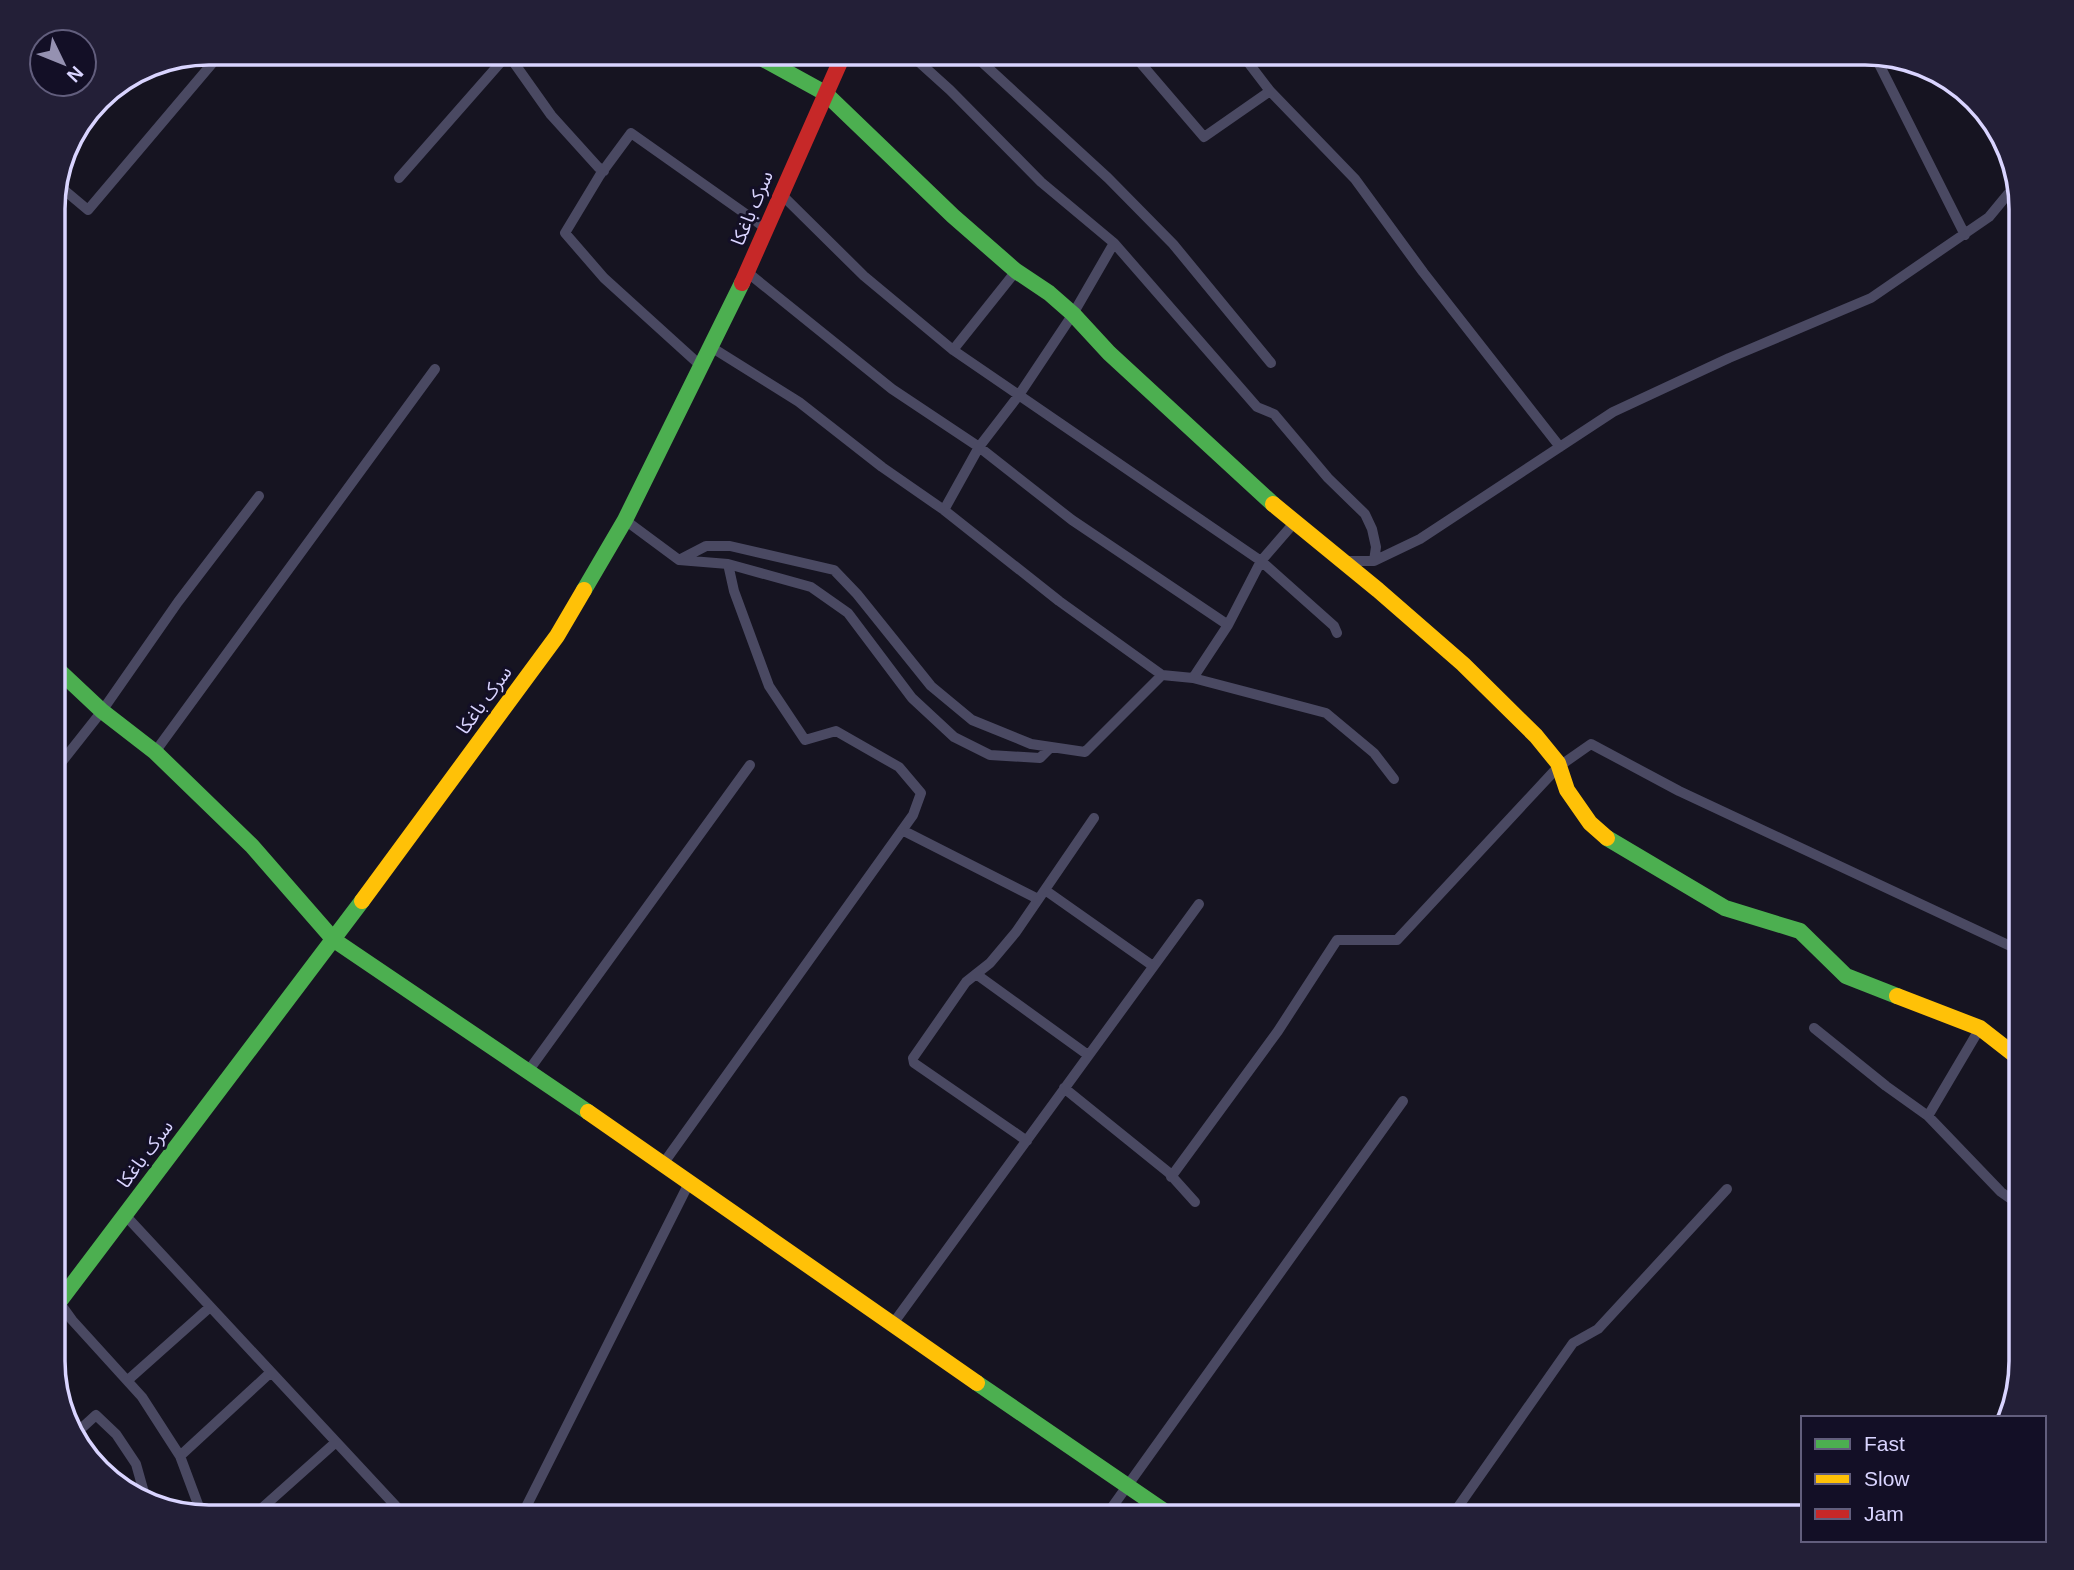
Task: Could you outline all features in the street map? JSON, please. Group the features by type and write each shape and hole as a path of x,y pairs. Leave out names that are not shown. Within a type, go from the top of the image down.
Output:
{"street":[{"path":"66,191 88,210 210,65"},
{"path":"399,178 498,65"},
{"path":"516,65 551,115 604,171"},
{"path":"775,65 825,93 953,216 1016,271 1049,293 1073,314 1109,353 1294,523 1463,664 1536,736 1558,763 1567,790 1590,823 1609,840 1726,908 1800,931 1846,976 1980,1028 2009,1051"},
{"name":"سرک باغکا","path":"65,1294 334,940 557,636 625,520 702,366 767,229 838,65"},
{"path":"923,65 1041,182 1114,243 1257,407 1274,414 1328,478 1365,514 1376,547 1374,561"},
{"path":"986,65 1108,178 1173,244 1271,363"},
{"path":"1143,65 1204,137 1270,92"},
{"path":"1250,65 1270,92 1355,179 1423,272 1560,447"},
{"path":"1880,66 1965,235"},
{"path":"702,366 604,278 565,233 631,133 767,229"},
{"path":"781,194 864,276 953,351 1261,561 1334,626 1336,633"},
{"path":"1341,561 1374,561 1420,539 1613,412 1729,358 1871,298 1989,217 2008,194"},
{"path":"944,509 979,447 1019,395 1073,314 1114,243"},
{"path":"953,351 1016,271"},
{"path":"747,272 892,389 979,447 1072,520 1228,625"},
{"path":"711,347 799,401 883,467 944,509 1059,601 1161,675 1193,678 1326,713 1374,753 1394,779"},
{"path":"155,752 435,369"},
{"path":"65,758 259,496"},
{"path":"625,520 679,560 728,564 811,587 848,613 912,698 954,737 990,755 1040,758 1051,747"},
{"path":"1193,678 1228,625 1261,561 1294,523"},
{"path":"679,560 706,546 730,546 834,570 857,594 931,686 972,720 1031,744 1085,752 1161,675"},
{"path":"663,1164 913,815 921,793 899,767 836,731 805,740 769,686 733,591 728,564"},
{"path":"65,676 102,711 155,752 252,846 334,940 529,1070 892,1325 1155,1505"},
{"path":"1171,1177 1278,1031 1337,940 1397,940 1558,767 1591,744 1679,791 2009,945"},
{"path":"529,1070 750,765"},
{"path":"1027,1141 914,1063 915,1054 967,982 990,963 1094,818"},
{"path":"902,830 1041,894 1153,966"},
{"path":"892,1325 1199,904"},
{"path":"976,974 1088,1055"},
{"path":"1814,1028 1928,1116 2009,1198"},
{"path":"1928,1116 1980,1028"},
{"path":"1064,1088 1168,1172 1195,1202"},
{"path":"1114,1505 1403,1101"},
{"path":"527,1505 689,1183"},
{"path":"1459,1505 1573,1343 1598,1329 1727,1189"},
{"path":"125,1215 395,1505"},
{"path":"128,1380 210,1307"},
{"path":"65,1314 142,1397 180,1455 198,1504"},
{"path":"180,1455 271,1372"},
{"path":"82,1428 96,1415 116,1434 136,1464 143,1489"},
{"path":"265,1505 336,1442"}],"traffic: fast":[{"path":"774,65 825,93 953,216 1016,271 1049,293 1073,314 1109,353 1273,504"},
{"path":"584,590 625,520 742,283"},
{"path":"65,676 102,711 155,752 252,846 334,940 588,1112"},
{"path":"1607,838 1725,908 1800,931 1846,976 1897,996"},
{"path":"65,1294 362,901"},
{"path":"977,1383 1155,1505"}],"traffic: slow":[{"path":"1273,504 1463,664 1536,736 1558,763 1567,790 1590,823 1607,838"},
{"path":"362,901 557,636 584,590"},
{"path":"1897,996 1980,1028 2009,1051"},
{"path":"588,1112 977,1383"}],"traffic: jam":[{"path":"742,283 839,65"}]}
